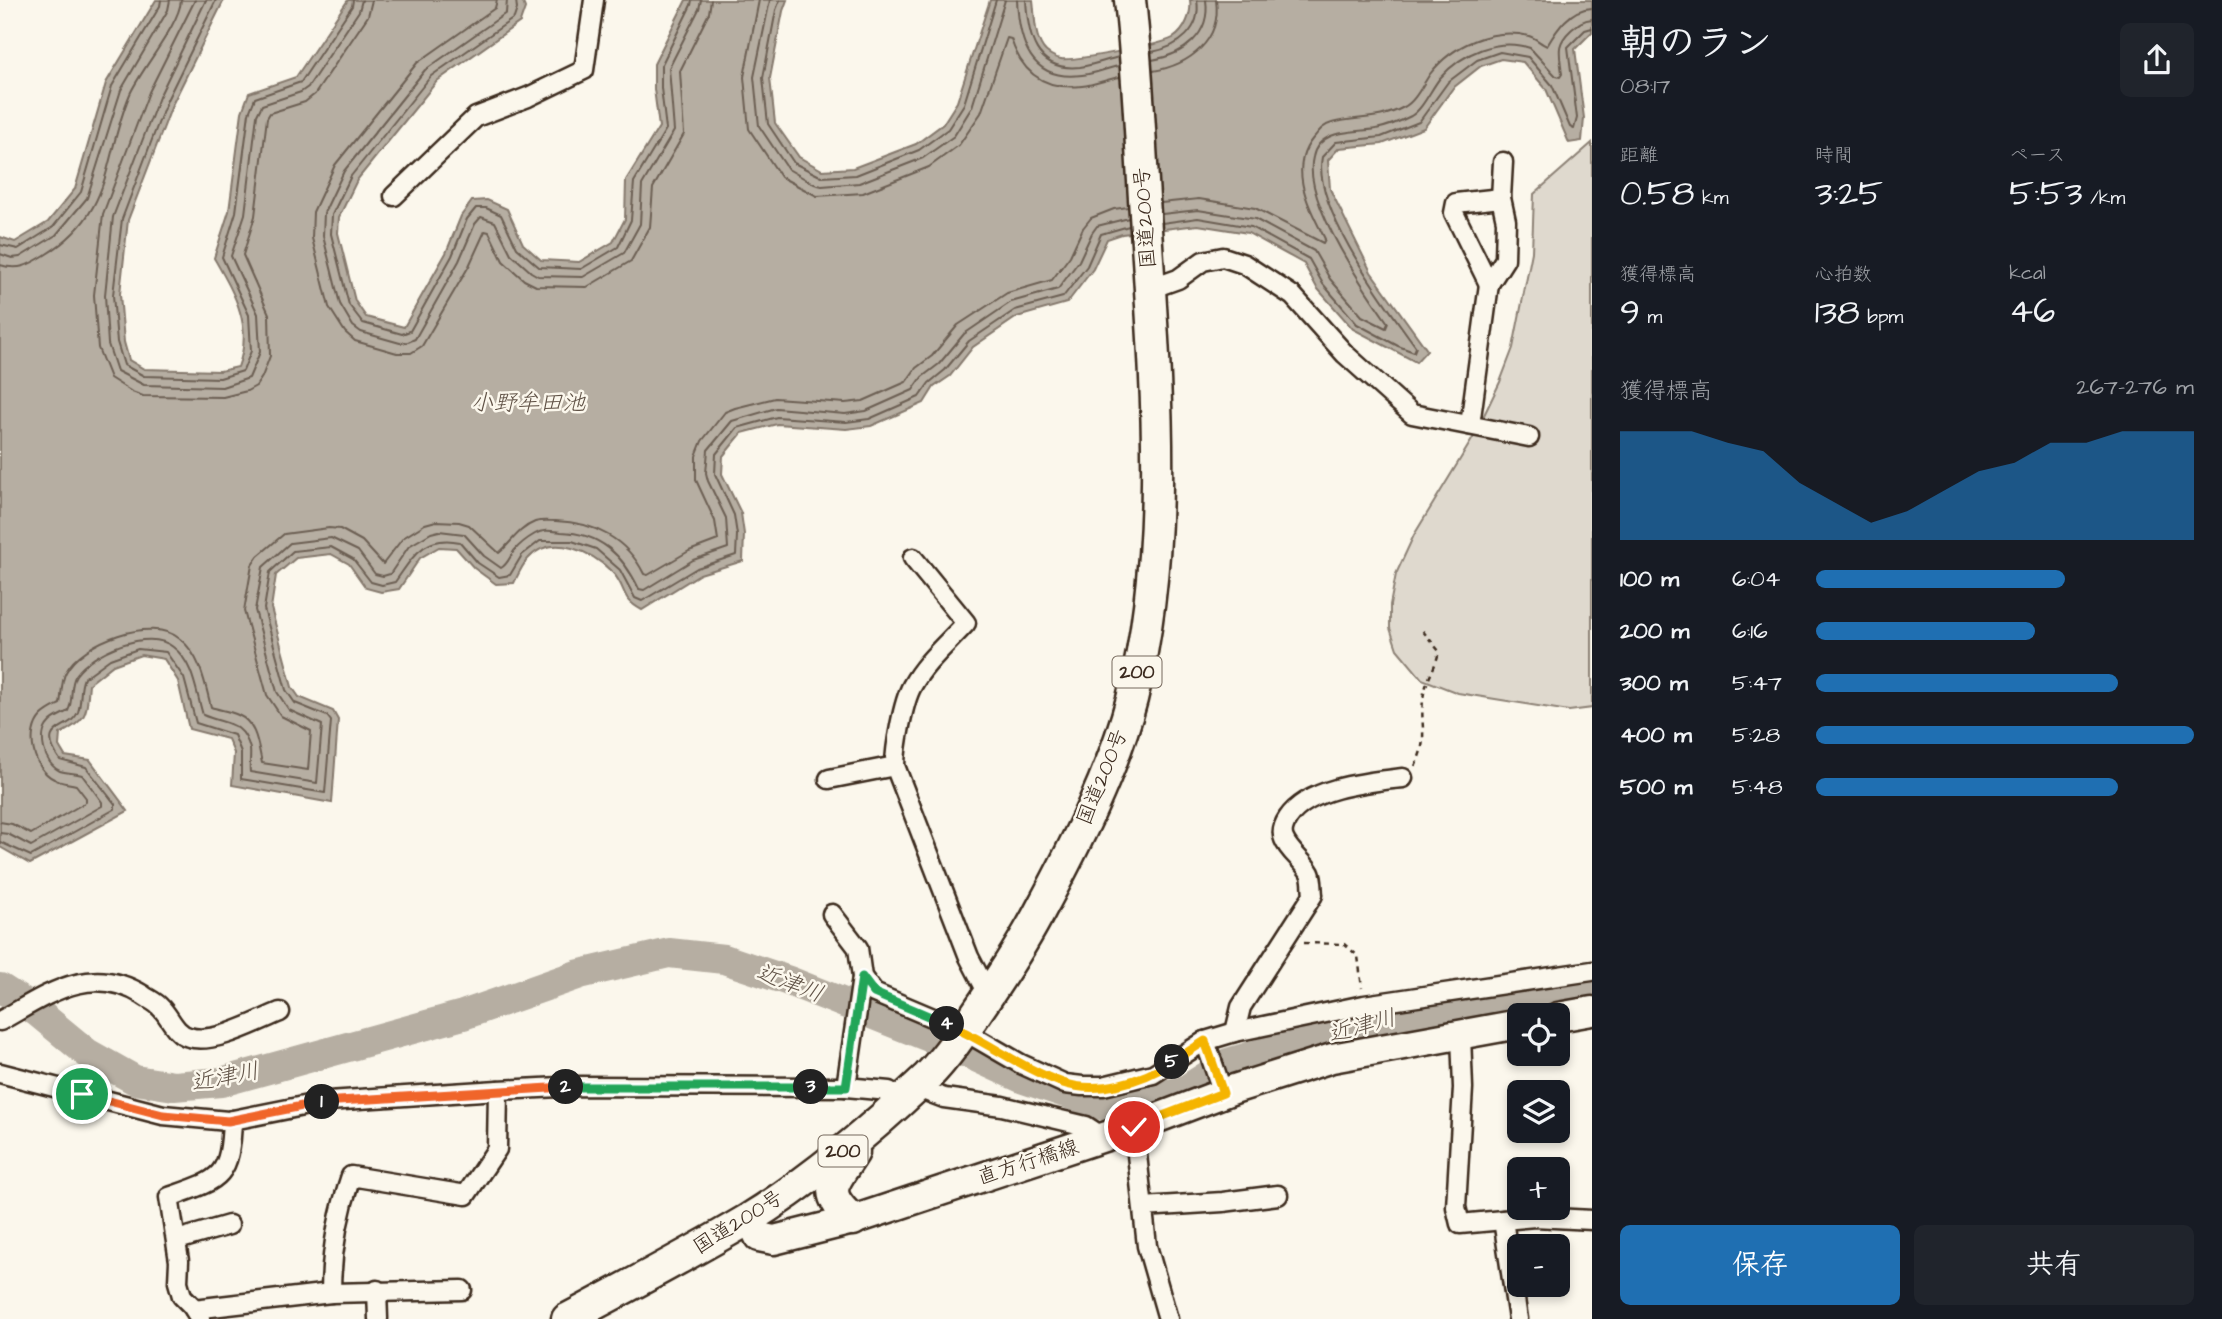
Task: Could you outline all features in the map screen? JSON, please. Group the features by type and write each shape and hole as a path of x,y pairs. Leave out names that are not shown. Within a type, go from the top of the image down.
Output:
{"highway":[{"name":"国道200号","path":"567,1319 750,1218 865,1133 915,1087 964,1031 1021,947 1068,860 1106,773 1131,702 1144,639 1153,574 1158,447 1156,362 1131,5"},
{"path":"853,1220 838,1207 833,1193 834,1179 865,1133"}],"main road":[{"path":"1570,1015 1592,1011"},
{"name":"直方行橋線","path":"750,1218 759,1237 774,1240 853,1220 1134,1127 1221,1087 1332,1058 1507,1026"}],"street":[{"path":"394,196 476,117 528,97 584,70 594,0"},
{"path":"1470,425 1489,284 1505,259 1506,221 1500,198 1503,162"},
{"path":"1489,284 1454,214 1456,202 1500,198"},
{"path":"1149,281 1178,279 1203,261 1223,257 1244,264 1293,296 1345,355 1412,414 1529,437"},
{"path":"913,558 966,623 925,668 911,688 895,750 895,766 969,957 983,985 993,988"},
{"path":"829,779 895,766"},
{"path":"1235,1032 1241,1007 1313,894 1311,874 1284,838 1284,825 1292,813 1305,803 1330,791 1374,781 1403,778"},
{"path":"832,914 858,948 861,985 846,1087"},
{"path":"861,985 964,1031 1021,1064 1065,1084 1082,1086 1115,1084 1153,1074 1235,1032 1364,1005 1592,971"},
{"path":"6,1017 80,981 102,980 130,988 160,1006 178,1031 189,1037 221,1036 280,1012"},
{"path":"1461,1035 1463,1088 1456,1206 1460,1224 1535,1217 1592,1220"},
{"path":"1206,1045 1221,1087"},
{"path":"0,1073 163,1115 232,1120 328,1101 580,1086 846,1087 889,1091 915,1087 944,1098 1002,1106 1086,1126 1102,1138"},
{"path":"331,1293 331,1264 339,1213 351,1175 466,1195 497,1149 498,1090"},
{"path":"232,1120 231,1149 228,1163 222,1172 210,1183 170,1197 180,1261 178,1282 182,1296 197,1314 331,1293 462,1290"},
{"path":"1134,1127 1147,1246 1168,1319"},
{"path":"1143,1207 1223,1202 1278,1195"},
{"path":"1503,1220 1518,1319"},
{"path":"177,1240 229,1225"},
{"path":"377,1290 378,1319"}],"path":[{"path":"1403,778 1413,770 1424,750 1423,698 1439,651 1422,630"},
{"path":"1283,942 1344,944 1358,956 1364,1005"}],"shaded area":[{"path":"1592,143 1592,708 1569,711 1458,693 1422,679 1397,649 1390,628 1390,605 1396,574 1414,535 1473,438 1513,348 1532,252 1534,194"}],"water":[{"name":"小野牟田池","path":"156,0 224,0 173,103 128,220 120,294 124,342 129,360 144,369 220,371 238,367 244,338 240,310 214,258 229,211 242,112 249,93 296,77 348,0 522,0 525,8 520,22 437,81 357,180 339,217 338,233 355,301 366,317 404,327 446,253 461,216 472,201 487,200 507,209 523,244 541,260 579,262 613,242 625,219 626,180 659,127 654,64 686,0 787,0 770,78 775,123 799,157 822,170 853,168 916,144 943,124 957,102 990,0 1033,0 1040,43 1044,50 1061,59 1117,52 1173,38 1187,21 1190,0 1592,0 1592,32 1575,49 1584,118 1582,141 1569,143 1546,89 1523,62 1501,59 1481,66 1453,88 1424,128 1382,144 1339,148 1328,160 1330,189 1371,272 1427,350 1416,362 1353,329 1317,288 1304,264 1248,233 1198,225 1122,234 1107,239 1093,269 1067,303 1017,317 973,347 950,376 934,387 924,403 871,426 846,429 777,424 742,433 723,456 722,474 741,513 744,534 743,561 700,574 642,610 630,602 617,578 605,565 584,552 560,546 538,551 526,561 514,583 496,584 474,568 456,548 439,547 420,558 399,589 381,592 366,588 349,564 331,554 296,558 276,575 271,608 292,687 299,697 333,711 338,720 332,803 232,785 234,753 228,739 189,729 178,681 164,659 141,655 113,665 89,684 84,715 60,734 59,746 65,756 90,760 128,811 30,864 0,847 0,237 15,242 48,222 75,189 106,83"}],"waterway":[{"name":"近津川","path":"0,988 36,1011 87,1053 135,1080 174,1086 221,1082 463,1015 580,974 669,953 724,959 789,981 954,1047 1024,1079 1101,1105 1135,1104 1187,1089 1228,1063 1355,1026 1470,1003 1592,987"}],"route":[{"path":"82,1094 163,1115 228,1121 328,1101 498,1090 580,1086 846,1087 862,977 874,993 964,1031 1021,1064 1065,1084 1102,1086 1127,1082 1153,1074 1205,1041 1223,1093 1134,1127"}]}
